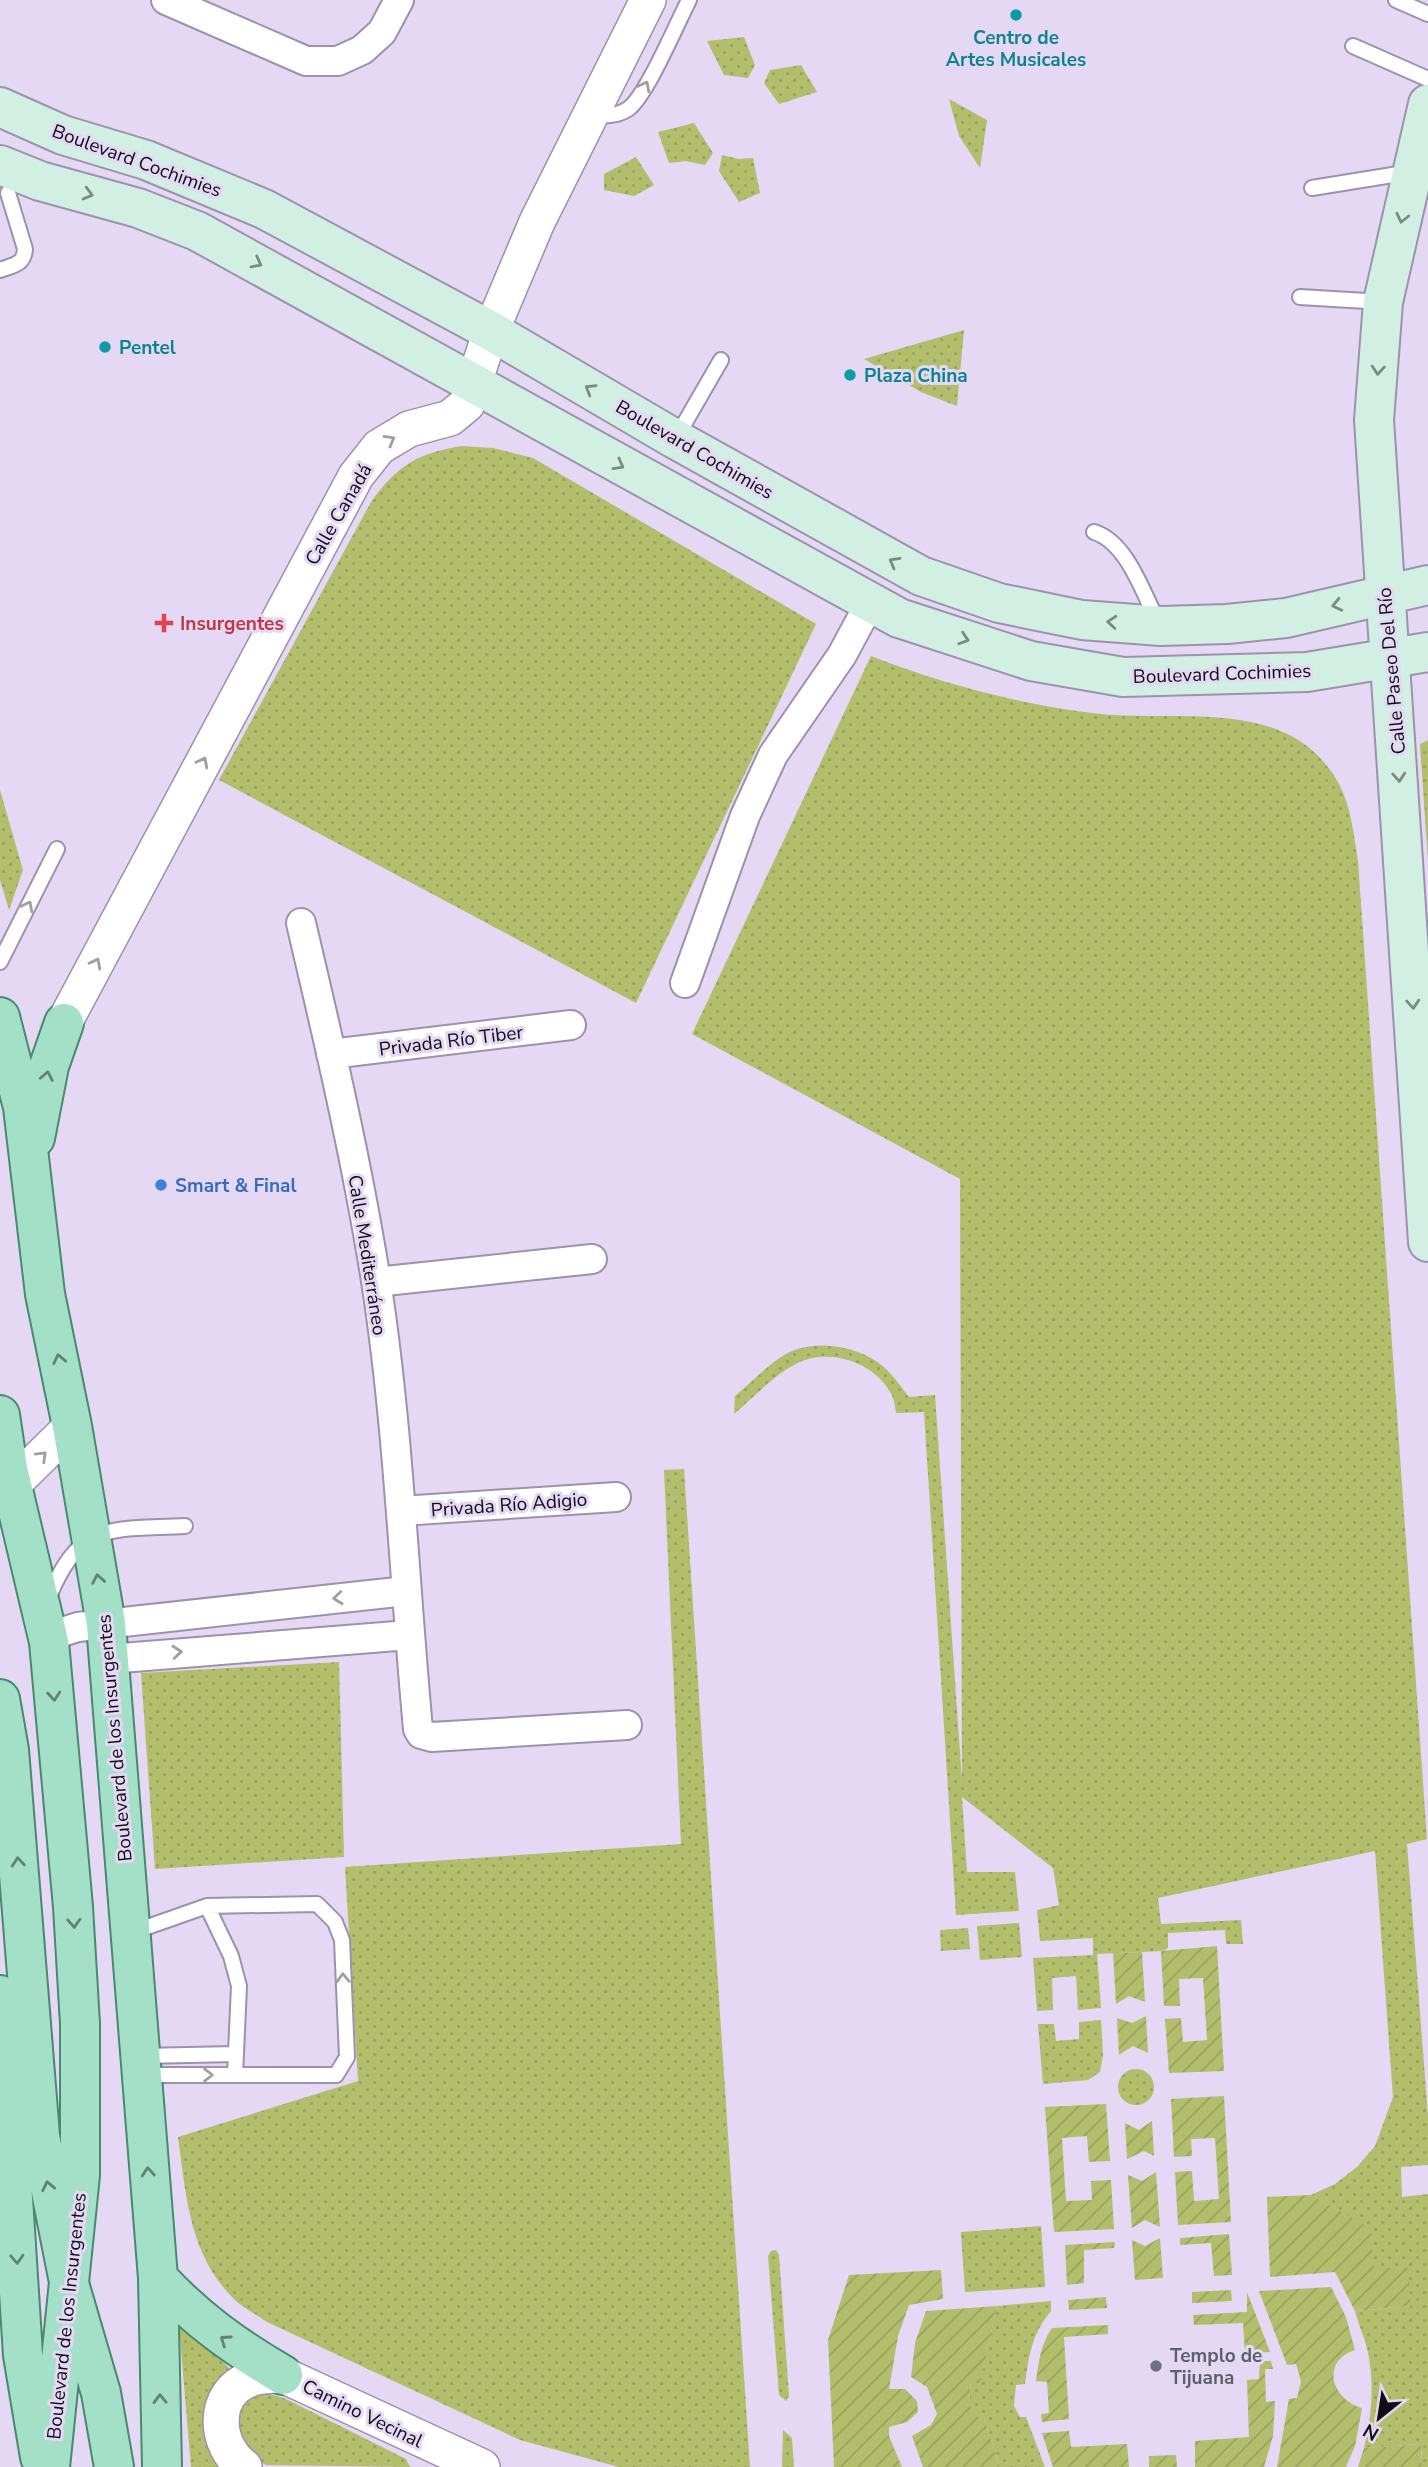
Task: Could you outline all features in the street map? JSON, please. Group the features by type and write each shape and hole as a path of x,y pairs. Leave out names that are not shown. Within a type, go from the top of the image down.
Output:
{"main road":[{"name":"Calle Paseo Del Río","path":"1428,104 1382,302 1374,420 1385,594 1410,656 1428,1242"},
{"name":"Boulevard Cochimies","path":"0,107 63,135 146,160 264,209 491,331 675,439 921,576 999,603 1082,620 1161,626 1227,624 1286,618 1428,585"},
{"name":"Boulevard Cochimies","path":"12,184 138,208 197,231 899,618 1031,661 1123,677 1307,673 1410,656"},
{"name":"Boulevard de los Insurgentes","path":"0,1017 23,1107 46,1294 72,1426 108,1641 139,2065 158,2278 162,2467"},
{"path":"30,1167 49,1066 64,1023"},
{"path":"0,1145 46,1294"},
{"name":"Boulevard de los Insurgentes","path":"0,1415 6,1489 45,1628 73,1907 80,2024 80,2175 50,2467"},
{"path":"0,1699 9,1750 40,2136 70,2287 101,2393 114,2467"},
{"path":"0,1996 4,2108 23,2355 42,2467"},
{"path":"158,2278 198,2320 221,2338 283,2375"}],"street":[{"path":"166,0 306,61 338,61 362,50 382,32 400,0"},
{"name":"Calle Canadá","path":"64,1023 356,476 379,447 409,429 450,418 467,404 491,331 537,222 648,0"},
{"path":"685,983 745,816 774,755 842,655 870,603"},
{"name":"Calle Mediterráneo","path":"301,923 331,1054 376,1282 401,1511 418,1729 421,1734 432,1737 627,1725"},
{"name":"Privada Río Tiber","path":"331,1054 571,1025"},
{"path":"376,1282 592,1259"},
{"path":"6,1489 72,1426"},
{"name":"Privada Río Adigio","path":"401,1511 616,1497"},
{"path":"108,1641 285,1603 406,1591"},
{"path":"285,1603 290,1643"},
{"path":"45,1628 108,1641 290,1643 409,1635"},
{"path":"244,2467 224,2445 220,2426 222,2413 232,2394 248,2379 283,2375"},
{"name":"Camino Vecinal","path":"283,2375 482,2467"}],"lane":[{"path":"590,112 600,116 619,114 638,99 689,0"},
{"path":"1396,0 1428,14"},
{"path":"1353,46 1428,79"},
{"path":"1312,188 1412,172"},
{"path":"0,270 20,263 24,257 12,184"},
{"path":"1300,297 1382,302"},
{"path":"675,439 721,360"},
{"path":"1094,532 1107,536 1117,547 1161,626"},
{"path":"0,962 57,849"},
{"path":"45,1628 54,1584 70,1558 90,1536 114,1530 185,1526"},
{"path":"130,1933 207,1906 317,1904 335,1923 342,1940 347,2057 337,2075 235,2075 139,2065"},
{"path":"207,1906 231,1956 239,1986 235,2075"},
{"path":"139,2065 236,2054"}],"green space":[{"path":"744,37 755,65 748,78 724,75 707,41"},
{"path":"801,65 817,92 779,104 764,83 770,70"},
{"path":"949,99 987,120 980,168 959,136"},
{"path":"694,123 713,153 705,165 686,161 669,163 658,132"},
{"path":"722,155 739,159 753,158 760,193 739,202 719,171"},
{"path":"636,157 654,185 634,196 604,190 604,174"},
{"path":"964,330 957,406 921,392 864,359"},
{"path":"461,446 493,448 533,458 816,624 636,1003 219,780 371,502 390,479 409,463 432,453"},
{"path":"871,656 980,691 1064,709 1125,715 1228,718 1261,724 1291,736 1317,755 1339,784 1352,821 1358,861 1427,1839 1407,1844 1428,2116 1428,2165 1401,2167 1402,2197 1428,2194 1428,2467 1422,2467 1421,2444 1364,2448 1371,2411 1372,2386 1367,2348 1355,2311 1411,2306 1374,2269 1370,2228 1311,2195 1335,2184 1357,2167 1375,2146 1393,2097 1375,1851 1158,1898 1161,1924 1241,1920 1243,1944 1226,1944 1225,1930 1168,1933 1168,1948 1161,1951 1097,1954 1101,2008 1078,2010 1076,1976 1052,1978 1053,2010 1037,2011 1033,1958 1093,1955 1093,1938 1040,1941 1037,1910 1059,1905 1053,1868 962,1797 967,1872 1015,1872 1019,1911 956,1915 924,1412 896,1413 891,1394 872,1372 847,1360 820,1357 806,1360 786,1370 734,1414 735,1396 781,1357 806,1347 834,1346 861,1353 887,1370 909,1397 935,1395 962,1781 960,1179 692,1034"},
{"path":"1428,740 1428,862 1420,744"},
{"path":"0,790 23,870 9,910 0,880"},
{"path":"684,1469 750,2467 619,2467 520,2440 267,2322 232,2297 207,2262 198,2242 187,2202 178,2137 358,2081 345,1867 681,1844 664,1470"},
{"path":"339,1662 344,1857 155,1869 141,1673"},
{"path":"1019,1923 1022,1957 980,1960 977,1926"},
{"path":"968,1928 970,1949 941,1951 940,1930"},
{"path":"1217,1946 1224,2071 1169,2073 1165,2019 1181,2018 1183,2042 1207,2040 1203,1978 1179,1979 1180,2006 1164,2006 1161,1951"},
{"path":"1142,1952 1145,2002 1129,1996 1116,2004 1113,1953"},
{"path":"1146,2016 1148,2053 1133,2046 1119,2055 1117,2018 1132,2023"},
{"path":"1101,2020 1103,2056 1100,2072 1088,2080 1043,2084 1038,2024 1054,2024 1056,2041 1079,2039 1079,2022"},
{"path":"1136,2069 1149,2074 1154,2087 1149,2100 1136,2105 1123,2100 1118,2087 1123,2074"},
{"path":"1224,2096 1231,2222 1178,2225 1175,2172 1192,2171 1194,2201 1219,2199 1215,2138 1191,2139 1192,2156 1174,2157 1171,2099"},
{"path":"1106,2104 1110,2161 1089,2162 1087,2136 1062,2138 1066,2201 1092,2200 1091,2181 1111,2180 1114,2229 1054,2232 1045,2107"},
{"path":"1152,2121 1154,2156 1144,2151 1127,2159 1125,2123 1139,2130"},
{"path":"1156,2172 1160,2227 1145,2220 1132,2228 1128,2175 1142,2181"},
{"path":"1311,2195 1371,2228 1374,2268 1408,2268 1411,2306 1355,2311 1335,2272 1270,2277 1267,2197"},
{"path":"1041,2226 1045,2287 965,2292 961,2232"},
{"path":"1229,2234 1232,2275 1214,2276 1211,2243 1180,2245 1180,2238"},
{"path":"1160,2238 1163,2278 1135,2280 1132,2240 1145,2246"},
{"path":"1115,2242 1114,2248 1084,2250 1084,2283 1067,2285 1065,2245"},
{"path":"776,2250 779,2255 789,2396 786,2401 779,2395 768,2256 771,2251"},
{"path":"941,2270 943,2299 909,2305 898,2336 889,2389 905,2389 917,2401 918,2412 907,2422 889,2427 889,2436 902,2467 834,2467 828,2340 849,2275"},
{"path":"1331,2287 1346,2317 1355,2350 1337,2362 1334,2379 1343,2396 1362,2408 1355,2446 1346,2467 1277,2467 1289,2399 1297,2398 1301,2381 1296,2364 1287,2365 1259,2291"},
{"path":"1231,2290 1232,2301 1192,2303 1192,2292"},
{"path":"1247,2292 1270,2352 1245,2353 1243,2323 1194,2325 1193,2315 1247,2312"},
{"path":"1106,2297 1107,2308 1069,2310 1068,2300"},
{"path":"1051,2301 1051,2311 1039,2328 1032,2345 1025,2384 1016,2385 1014,2406 1020,2417 1026,2417 1045,2467 1000,2467 984,2418 975,2417 969,2403 971,2383 980,2382 997,2306"},
{"path":"997,2306 980,2383 971,2383 969,2403 975,2416 984,2418 1000,2467 923,2467 912,2436 931,2425 937,2414 927,2387 911,2377 915,2343 926,2311"},
{"path":"178,2315 231,2370 211,2406 205,2428 210,2452 218,2467 191,2467"},
{"path":"1108,2325 1108,2334 1064,2337 1069,2419 1042,2422 1041,2414 1049,2413 1047,2382 1036,2381 1042,2347 1052,2328"},
{"path":"1260,2361 1271,2361 1273,2369 1265,2369 1266,2402 1275,2401 1273,2436 1264,2467 1195,2467 1195,2441 1249,2437 1247,2380 1259,2379"},
{"path":"255,2390 284,2398 406,2459 410,2467 266,2465 252,2457 235,2435 239,2405"},
{"path":"783,2430 792,2438 794,2467 782,2467"},
{"path":"1069,2431 1071,2447 1127,2444 1129,2467 1053,2467 1042,2433"},
{"path":"1421,2444 1422,2467 1358,2467 1364,2448"},
{"path":"1176,2455 1177,2467 1149,2467 1149,2456"}],"place":[{"name":"Centro de Artes Musicales","path":"1016,15"},
{"name":"Pentel","path":"105,347"},
{"name":"Plaza China","path":"850,375"},
{"name":"Insurgentes","path":"164,623"},
{"name":"Smart & Final","path":"161,1185"},
{"name":"Templo de Tijuana","path":"1156,2366"}]}
